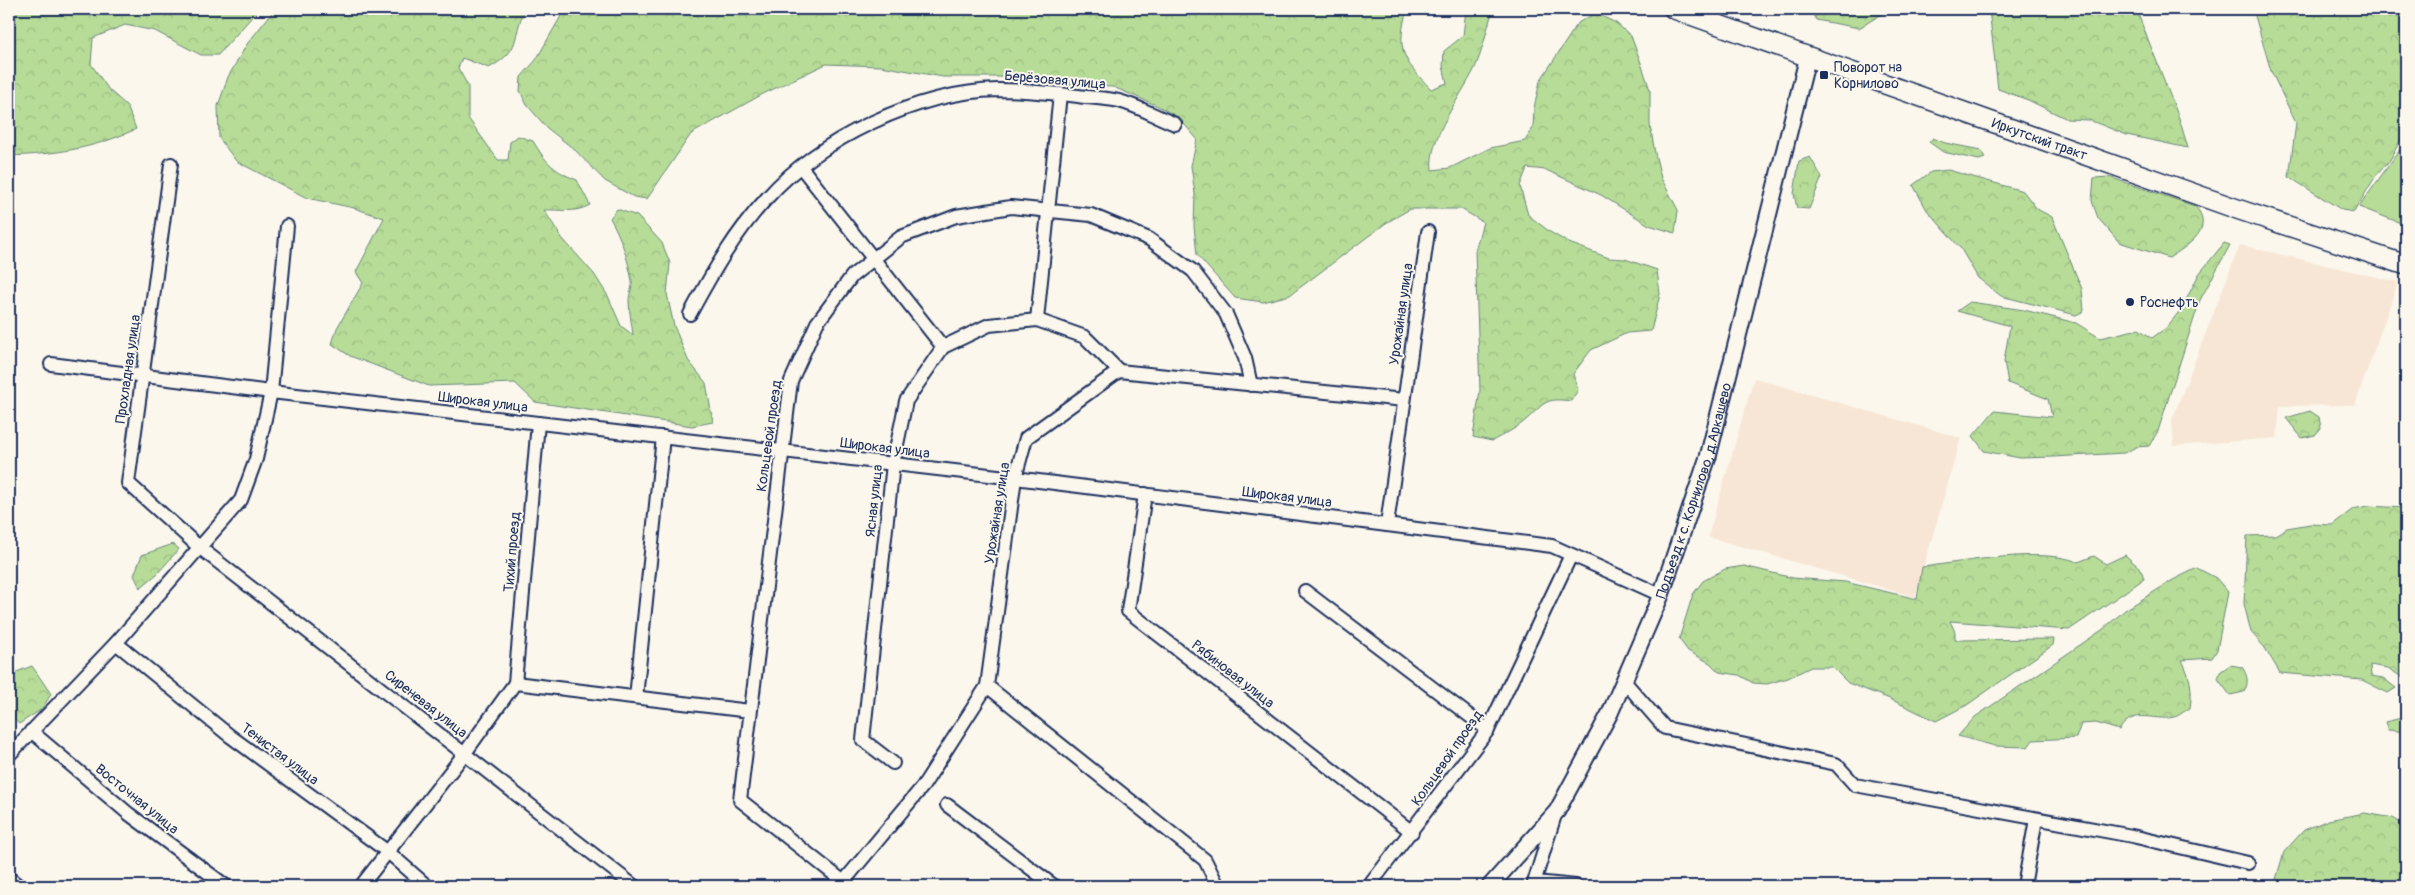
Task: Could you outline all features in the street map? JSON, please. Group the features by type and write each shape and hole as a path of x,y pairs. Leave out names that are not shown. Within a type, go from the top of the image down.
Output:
{"main road":[{"name":"Иркутский тракт","path":"1674,9 2240,210 2406,266"}],"street":[{"name":"Подъезд к с. Корнилово, д.Аркашево","path":"1490,886 1557,811 1610,713 1661,595 1708,457 1808,56"},
{"name":"Берёзовая улица","path":"690,314 716,267 740,230 768,197 801,167 842,137 890,114 940,99 998,90 1060,94 1119,101 1175,124"},
{"path":"1037,320 1060,94"},
{"name":"Прохладная улица","path":"171,164 128,483 199,548"},
{"path":"801,167 943,347 989,325 1037,320 1085,337 1119,371 1404,400"},
{"name":"Кольцевой проезд","path":"844,885 740,800 791,381 817,323 852,276 901,237 956,216 1011,207 1091,215 1149,239 1193,271 1226,314 1246,358 1251,385"},
{"path":"9,755 116,643 241,500 256,459 271,392 287,226"},
{"name":"Урожайная улица","path":"1387,525 1428,232"},
{"name":"Ясная улица","path":"893,763 863,740 893,464 906,401 943,347"},
{"name":"Широкая улица","path":"52,364 271,392 1015,478 1552,546 1661,595"},
{"name":"Урожайная улица","path":"988,686 1015,478 1026,438 1119,371"},
{"name":"Тихий проезд","path":"515,683 538,423"},
{"path":"636,697 663,438"},
{"name":"Рябиновая улица","path":"1145,494 1128,611 1412,832"},
{"name":"Сиреневая улица","path":"199,548 634,886"},
{"name":"Кольцевой проезд","path":"1369,886 1488,730 1572,555"},
{"path":"1305,591 1488,730"},
{"name":"Тенистая улица","path":"116,643 230,736 388,852 427,886"},
{"path":"1624,681 1665,728 1836,764 1856,785 2132,836 2248,862"},
{"path":"360,886 464,753 515,683 750,711"},
{"path":"844,885 923,786 988,686 1205,860 1218,886"},
{"name":"Восточная улица","path":"32,732 129,814 226,886"},
{"path":"947,805 1054,886"},
{"path":"1557,811 1538,864 1534,885 1576,886"},
{"path":"2024,886 2036,818"},
{"path":"9,878 19,886"}],"shaded area":[{"path":"2240,245 2398,282 2355,405 2280,406 2277,438 2174,446 2172,420"},
{"path":"1754,378 1961,438 1915,597 1708,537"}],"green space":[{"path":"9,9 259,9 218,55 201,55 155,31 125,25 93,38 91,64 109,90 127,106 136,129 89,146 43,154 9,156"},
{"path":"275,9 320,9 323,12 324,9 525,9 512,49 500,61 489,68 462,58 458,68 468,86 468,118 498,160 508,160 510,142 518,136 533,141 542,155 556,170 577,180 590,205 573,210 544,210 562,238 594,274 608,296 621,326 633,335 629,309 632,281 624,248 610,218 617,209 637,216 662,243 670,263 667,294 674,326 688,360 706,383 713,422 692,426 535,402 515,383 429,386 350,356 332,344 337,328 363,283 356,272 384,218 354,208 307,198 236,161 219,138 218,106 228,77 247,44"},
{"path":"565,9 1407,9 1402,35 1404,53 1413,70 1431,89 1447,83 1443,66 1444,51 1463,36 1466,9 1493,9 1475,68 1440,131 1435,144 1432,170 1450,168 1490,148 1525,141 1533,128 1534,108 1540,81 1578,23 1595,13 1616,23 1631,36 1641,63 1650,90 1650,125 1661,178 1678,210 1675,233 1649,225 1601,195 1546,170 1527,168 1520,186 1528,215 1550,232 1569,243 1609,258 1625,259 1657,270 1660,294 1651,331 1627,333 1591,350 1573,374 1578,390 1571,401 1555,400 1545,403 1518,426 1492,441 1473,437 1480,390 1475,251 1483,222 1461,209 1410,209 1386,223 1290,295 1263,302 1235,298 1197,255 1194,226 1195,194 1191,166 1197,139 1178,117 1156,105 1113,87 1063,85 1000,77 943,77 881,66 826,64 763,94 691,134 647,199 634,197 605,181 575,150 547,128 527,105 520,91 521,77 536,60"},
{"path":"1810,9 1890,9 1859,28 1816,20"},
{"path":"1989,9 2136,9 2179,118 2188,148 2127,135 2089,120 2067,119 2028,100 1998,89"},
{"path":"2253,9 2406,9 2406,129 2390,160 2375,177 2354,212 2342,210 2289,177 2296,123 2271,71"},
{"path":"1933,138 1945,143 1981,150 1985,158 1979,160 1943,152 1929,142"},
{"path":"2406,141 2406,225 2359,207"},
{"path":"1810,157 1822,177 1809,209 1797,208 1794,194 1799,161"},
{"path":"1948,170 2023,191 2037,209 2052,217 2082,289 2084,311 2076,315 2001,296 1978,278 1961,249 1927,210 1913,185 1931,172"},
{"path":"2109,177 2195,206 2201,214 2202,222 2197,236 2169,258 2119,242 2098,218 2092,201 2094,178"},
{"path":"2224,243 2230,245 2200,300 2158,431 2149,446 2136,447 2124,453 2020,458 1984,451 1973,436 1994,411 2052,417 2048,399 2008,383 2004,361 2010,326 1957,311 1970,302 2024,310 2076,323 2100,338 2139,329 2152,338 2167,327 2182,308 2199,274"},
{"path":"2310,411 2319,417 2321,428 2315,435 2302,438 2286,418"},
{"path":"2368,506 2406,508 2406,680 2388,668 2370,665 2371,676 2383,678 2396,688 2388,693 2362,680 2280,673 2265,648 2251,632 2244,604 2247,536 2275,535 2287,528 2310,524 2332,525 2353,509"},
{"path":"173,544 179,549 157,574 140,588 134,575 142,555"},
{"path":"2125,555 2141,569 2144,579 2069,630 1950,621 1955,632 1955,640 2054,639 2053,645 1967,705 1936,721 1890,699 1848,683 1832,667 1811,667 1788,678 1767,684 1753,683 1739,675 1719,672 1710,663 1688,651 1679,639 1693,594 1703,581 1725,569 1744,566 1793,578 1845,582 1917,599 1922,567 1980,559 2023,556 2044,556 2078,562 2094,556 2106,564"},
{"path":"2197,568 2216,578 2228,592 2217,650 2212,658 2182,660 2190,683 2190,708 2177,716 2169,718 2132,718 2119,730 2096,723 2081,724 2076,738 2033,740 2028,747 1995,746 1958,736 1975,717 2102,630 2125,610 2173,580"},
{"path":"2230,665 2242,667 2244,670 2247,676 2247,686 2244,692 2230,695 2218,679 2220,672"},
{"path":"32,666 51,694 42,709 19,724 9,714 9,675"},
{"path":"2406,717 2406,732 2388,730 2385,722"},
{"path":"2365,813 2393,818 2406,826 2406,886 2274,886 2284,852 2304,830 2328,820"}],"place":[{"name":"Поворот на Корнилово","path":"1824,75"},
{"name":"Роснефть","path":"2130,302"}]}
